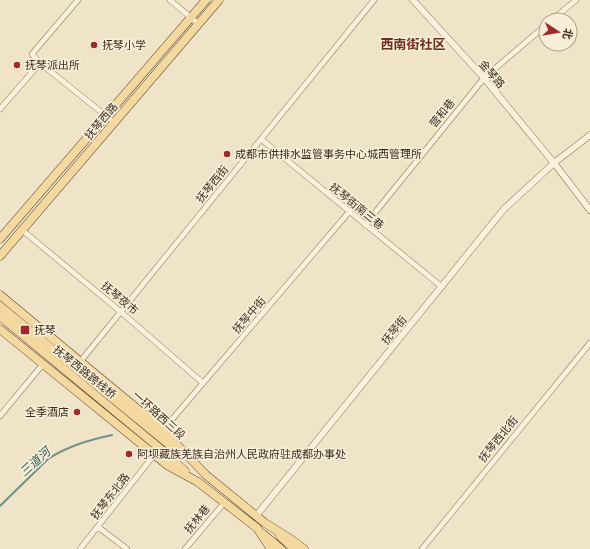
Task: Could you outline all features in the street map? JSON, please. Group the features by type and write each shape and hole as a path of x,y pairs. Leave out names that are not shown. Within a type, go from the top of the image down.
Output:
{"main road":[{"name":"抚琴西路","path":"0,239 193,19 206,0"},
{"name":"抚琴西路","path":"0,256 219,0"},
{"name":"一环路西三段","path":"0,296 80,362 206,475 265,524 304,549"},
{"name":"抚琴西路跨线桥","path":"0,306 162,434"},
{"name":"抚琴西路跨线桥","path":"0,316 157,446 198,482"},
{"path":"0,329 154,455 167,465 198,482 257,528 281,549"},
{"path":"265,524 292,547"},
{"path":"257,528 271,549"}],"street":[{"path":"78,0 32,54 40,63 108,117"},
{"path":"170,0 193,19"},
{"name":"抚琴西街","path":"80,362 374,0"},
{"name":"金琴路","path":"413,0 484,78 554,163 590,210"},
{"path":"562,12 576,0"},
{"name":"营和巷","path":"364,225 484,78 538,32"},
{"path":"0,109 40,63"},
{"name":"抚琴街","path":"256,516 504,209 554,163 590,135"},
{"name":"抚琴街南三巷","path":"261,139 364,225 442,287"},
{"name":"抚琴中街","path":"162,434 203,383 349,212"},
{"name":"抚琴夜市","path":"22,230 121,312 203,383"},
{"name":"抚琴西北街","path":"422,549 590,343"},
{"path":"0,416 43,364"},
{"name":"抚琴东北路","path":"80,549 154,455"},
{"name":"抚林巷","path":"185,549 224,503"},
{"path":"98,527 127,549"}],"waterway":[{"name":"三道河","path":"0,506 48,459 63,450 112,435"}],"place":[{"name":"抚琴小学","path":"94,45"},
{"name":"抚琴派出所","path":"17,65"},
{"name":"成都市供排水监管事务中心城西管理所","path":"227,154"},
{"name":"抚琴","path":"25,330"},
{"name":"全季酒店","path":"77,412"},
{"name":"阿坝藏族羌族自治州人民政府驻成都办事处","path":"129,454"}],"district":[{"name":"西南街社区","path":"413,44"}]}
